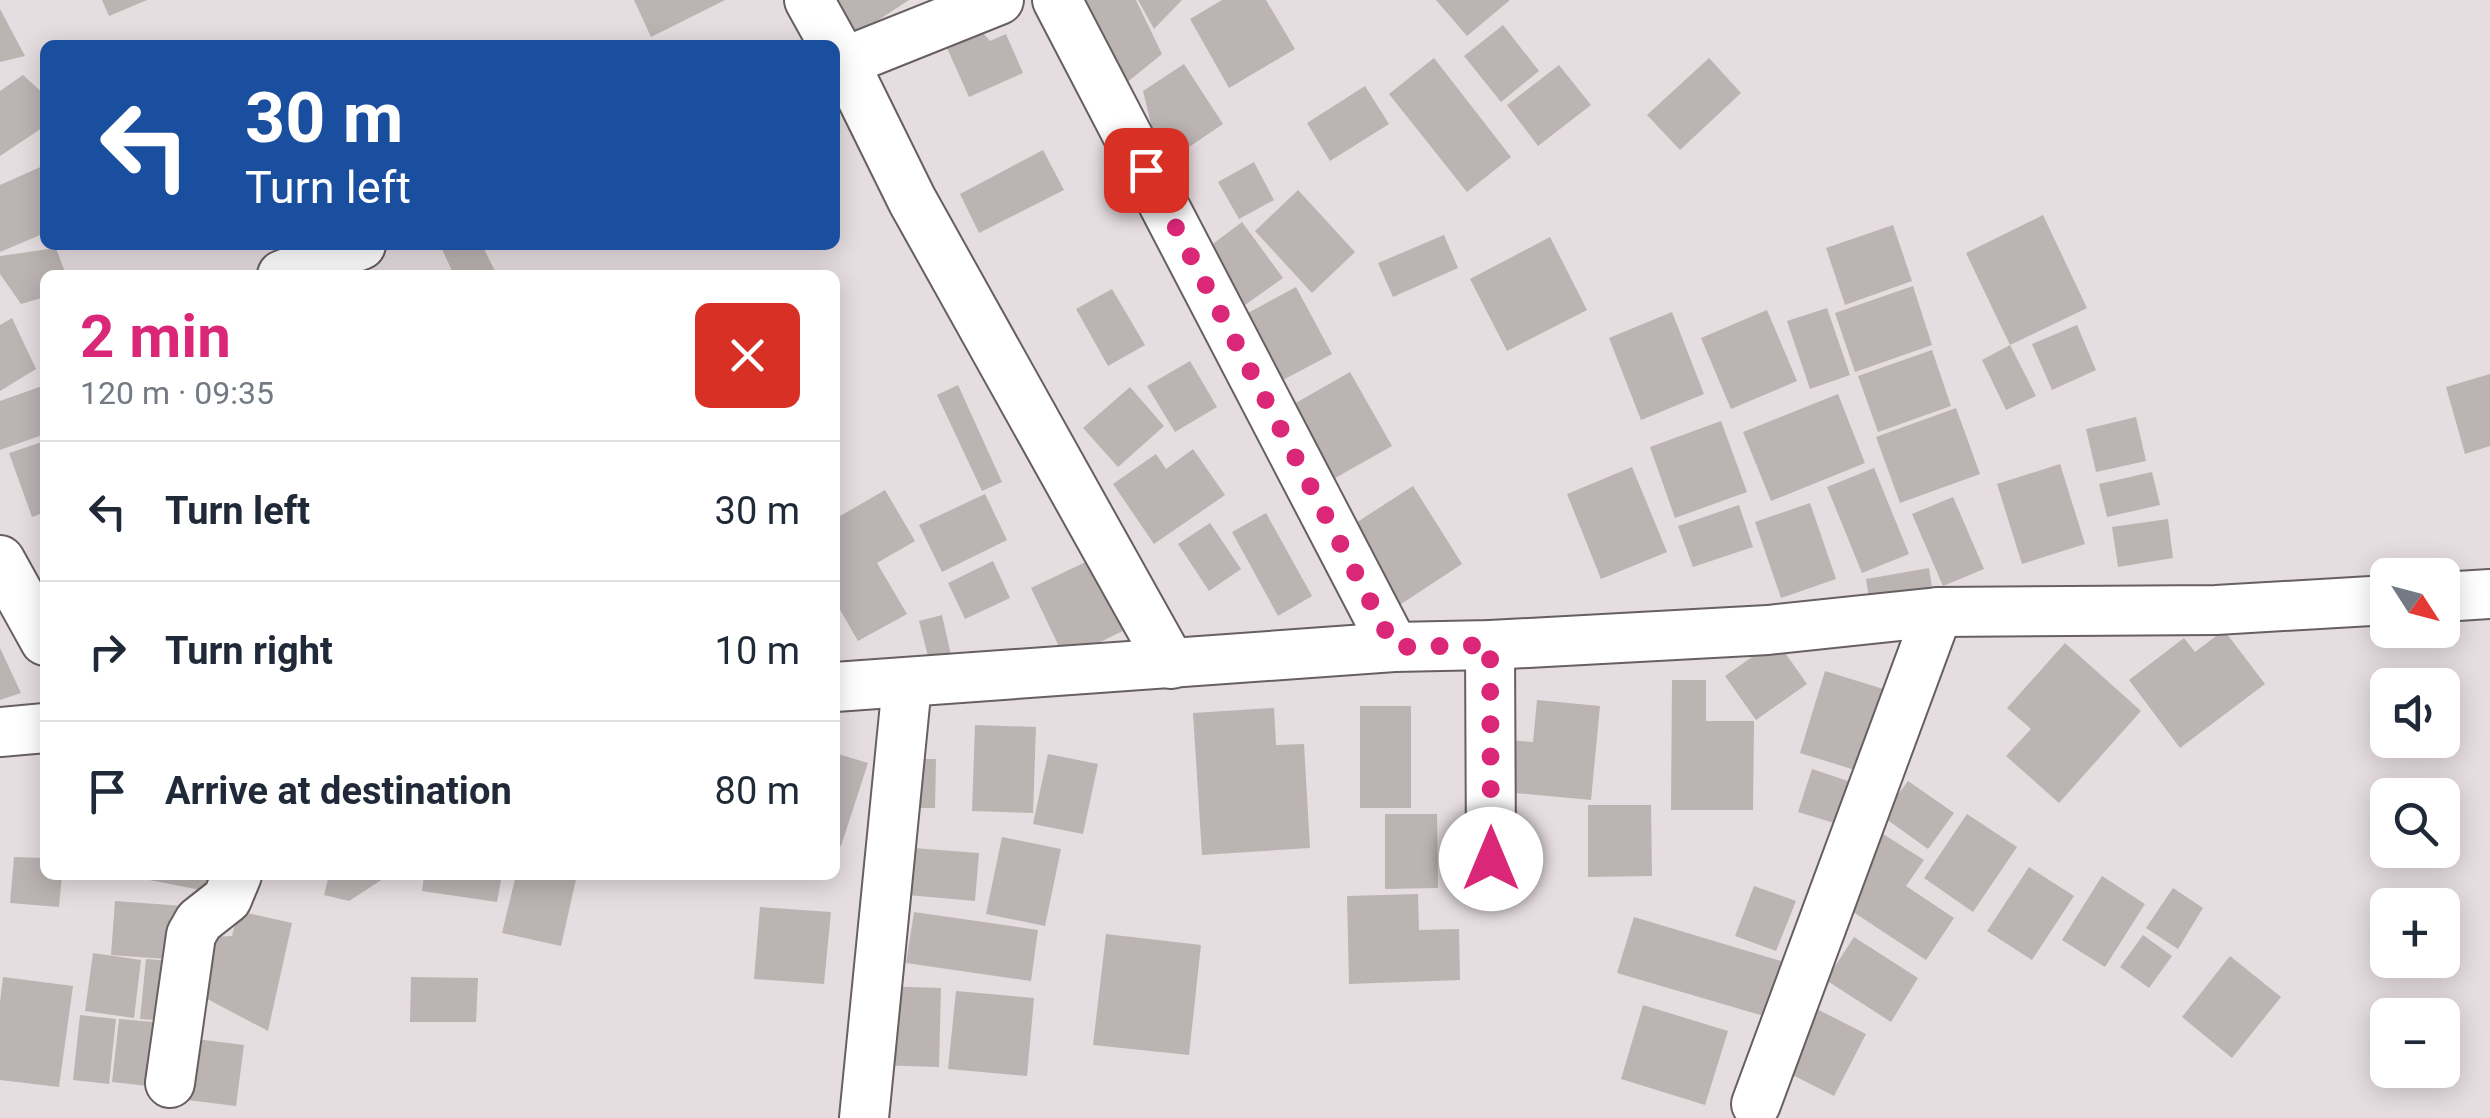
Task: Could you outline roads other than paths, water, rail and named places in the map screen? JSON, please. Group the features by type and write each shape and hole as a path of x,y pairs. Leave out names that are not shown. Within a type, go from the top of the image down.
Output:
{"street":[{"path":"808,0 829,40"},
{"path":"840,53 999,0"},
{"path":"1057,0 1394,647"},
{"path":"840,60 912,200 1171,664"},
{"path":"295,270 348,250"},
{"path":"0,560 40,632"},
{"path":"2460,596 2490,594"},
{"path":"840,687 1394,647 1768,630 1938,612 2216,610 2370,601"},
{"path":"1756,1104 1938,612"},
{"path":"1490,645 1491,859"},
{"path":"864,1118 907,684"},
{"path":"0,732 40,728"},
{"path":"170,1083 191,935 199,922 227,899 235,880"}]}
